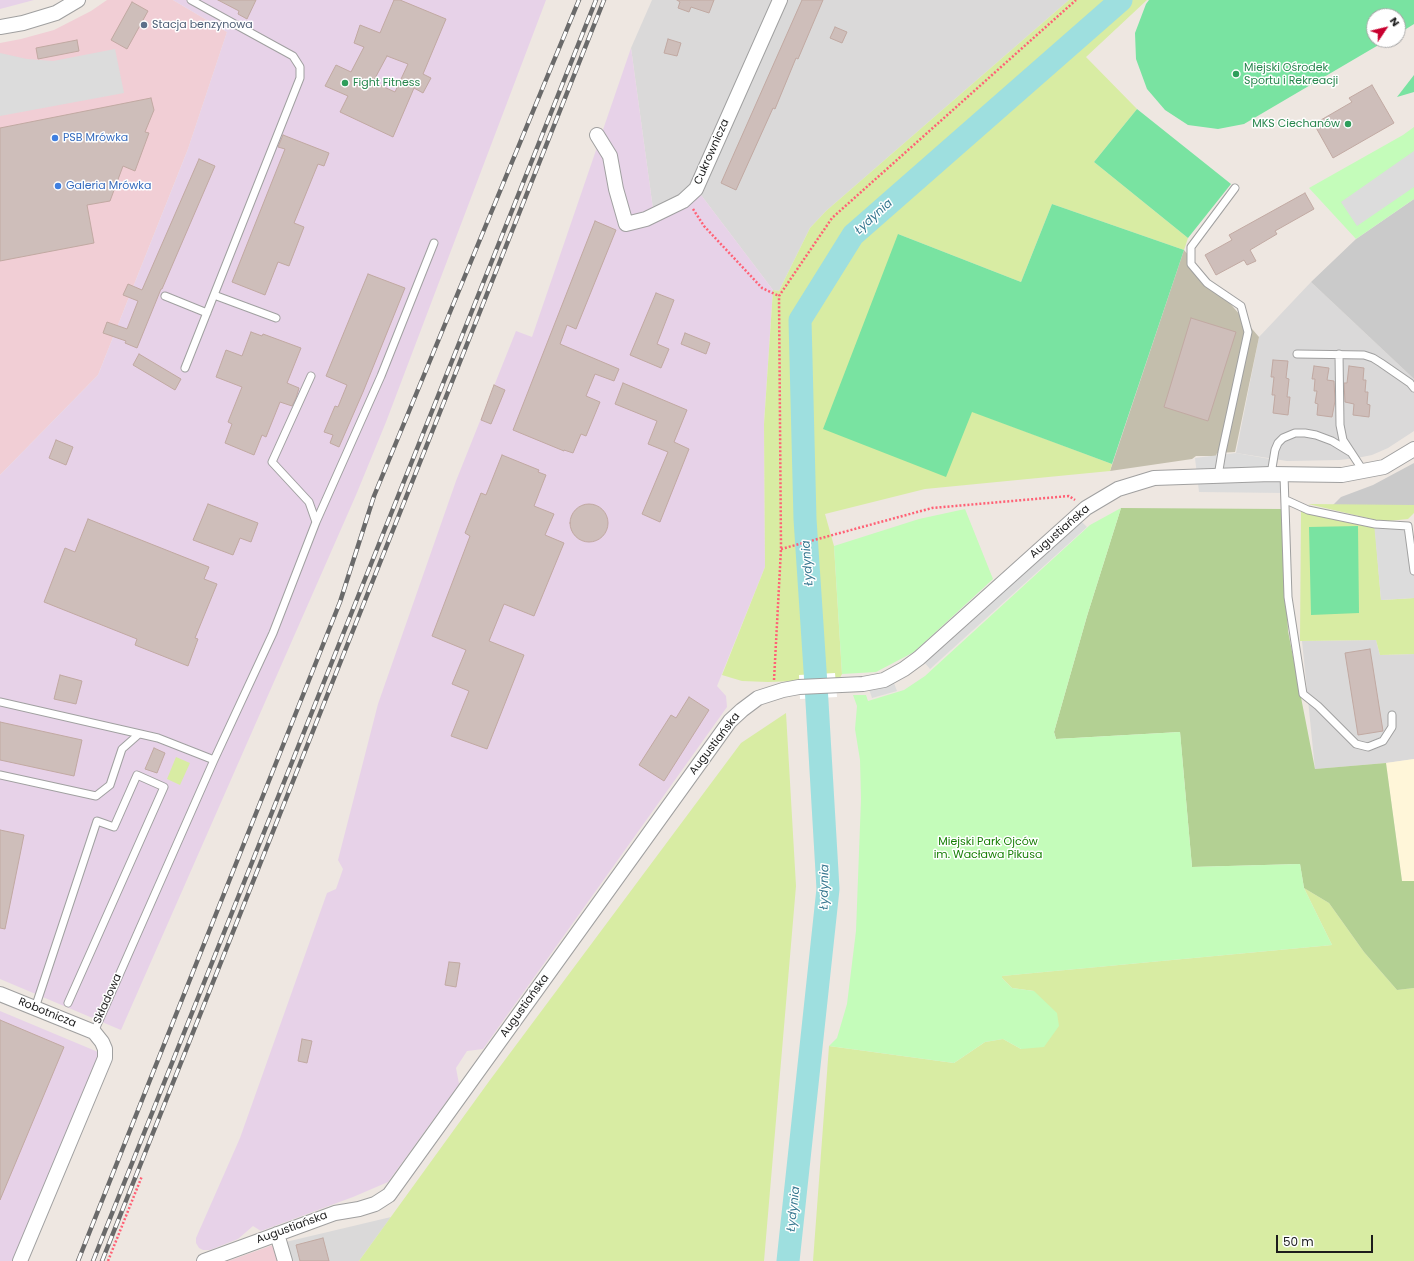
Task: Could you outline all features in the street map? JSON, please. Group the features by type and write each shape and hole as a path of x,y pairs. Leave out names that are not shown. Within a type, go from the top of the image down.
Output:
{"street":[{"path":"0,28 56,13 78,0"},
{"name":"Cukrownicza","path":"597,135 610,156 616,189 626,224 646,219 683,201 696,188 780,0"},
{"name":"Augustiańska","path":"204,1261 335,1213 359,1209 375,1204 389,1195 730,721 758,698 799,687 863,684 884,680 904,669 919,658 1086,508 1118,489 1154,478 1278,474 1342,475 1365,472 1384,467 1414,449"},
{"name":"Robotnicza","path":"0,994 94,1032"},
{"name":"Składowa","path":"20,1261 105,1058 105,1049 102,1042 94,1032"},
{"path":"277,1234 285,1261"}],"lane":[{"path":"185,368 300,78 300,67 293,56 191,0"},
{"path":"1218,476 1248,332 1241,306 1207,283 1191,264 1190,247 1235,188"},
{"name":"Składowa","path":"94,1032 214,760 274,633 316,522 381,376 434,243"},
{"path":"214,295 276,318"},
{"path":"165,296 207,313"},
{"path":"1297,354 1359,354 1373,358 1403,378 1414,388"},
{"path":"1339,354 1340,425 1343,440 1365,472"},
{"path":"311,376 272,462 309,502 316,522"},
{"path":"1352,453 1332,441 1305,433 1295,433 1283,438 1274,450 1278,474 1286,500 1288,597 1303,694 1318,706 1356,744 1368,748 1383,741 1392,727 1392,716"},
{"path":"1286,500 1308,510 1375,524 1408,526 1414,571"},
{"path":"0,702 158,738 214,760"},
{"path":"0,775 96,796 110,785 122,749 138,734"},
{"path":"35,1008 97,821 114,827 137,775 164,787 68,1003"}],"path":[{"path":"774,693 781,549 779,296 832,218 1076,0"},
{"path":"696,188 690,204 704,226 762,288 779,296"},
{"path":"781,549 932,508 1069,496 1086,508"},
{"path":"108,1261 142,1176"}],"shaded area":[{"path":"0,0 34,0 0,9"},
{"path":"107,0 173,0 227,32 188,149 98,375 0,475 0,43 54,30 91,11"},
{"path":"173,0 546,0 386,422 356,495 121,1030 0,979 0,475 98,375 188,149 227,32"},
{"path":"652,0 1069,0 826,211 810,228 779,291 773,290 701,195 653,209 631,48"},
{"path":"631,48 653,209 701,195 773,290 764,422 765,567 717,686 726,696 727,707 483,1049 467,1051 456,1068 459,1084 388,1182 353,1197 261,1231 253,1226 238,1239 210,1250 203,1250 199,1248 196,1243 196,1238 240,1138 327,893 336,889 343,869 338,860 378,704 456,481 516,331 532,337"},
{"path":"115,49 124,93 0,116 0,53 27,59 53,61"},
{"path":"1414,151 1414,187 1357,226 1341,202"},
{"path":"1414,199 1414,379 1311,282 1356,239"},
{"path":"1184,250 1259,337 1235,452 1217,453 1216,456 1196,456 1192,459 1110,471"},
{"path":"1311,282 1414,379 1414,431 1388,448 1372,455 1357,458 1339,460 1287,461 1236,453 1259,337"},
{"path":"1236,453 1270,459 1285,493 1199,492 1195,458"},
{"path":"1414,463 1414,505 1333,505 1341,497 1373,485"},
{"path":"1080,520 1087,527 930,669 924,662"},
{"path":"1411,522 1414,553 1414,598 1381,600 1374,523"},
{"path":"1376,640 1380,655 1414,654 1414,759 1315,769 1302,641"},
{"path":"894,683 897,691 872,698 869,689"},
{"path":"1414,759 1414,881 1402,881 1386,763"},
{"path":"0,1011 110,1057 28,1261 0,1261"},
{"path":"391,1217 359,1261 277,1261 273,1245"},
{"path":"273,1245 277,1261 228,1261"}],"green space":[{"path":"1069,0 1147,0 1086,57 1137,109 1094,162 1188,238 1184,250 1052,204 1021,282 898,234 971,411 1112,464 1110,471 925,489 825,514 834,546 842,674 836,685 797,681 742,681 722,675 765,567 764,424 773,290 779,291 810,228 826,211"},
{"name":"Miejski Ośrodek Sportu i Rekreacji","path":"1149,0 1414,0 1414,24 1406,29 1406,8 1366,8 1366,48 1373,48 1244,124 1218,129 1188,125 1165,110 1147,89 1136,59 1135,33"},
{"path":"1414,75 1414,92 1397,97"},
{"path":"1137,109 1231,184 1188,238 1094,162"},
{"path":"1414,127 1414,199 1356,239 1309,188 1403,135"},
{"path":"1052,204 1184,250 1112,464 972,412 946,477 823,429 898,234 1021,282"},
{"path":"1308,504 1414,505 1414,513 1408,519 1379,522 1376,520"},
{"path":"1121,508 1282,509 1288,631 1315,769 1386,763 1402,881 1414,881 1414,988 1397,990 1364,952 1329,903 1304,888 1300,864 1192,867 1180,732 1056,739 1054,732 1087,616"},
{"name":"Miejski Park Ojców im. Wacława Pikusa","path":"1121,508 1087,616 1054,732 1056,739 1180,732 1192,867 1300,864 1304,888 1332,945 1002,976 1002,978 1012,988 1034,991 1057,1013 1059,1026 1044,1047 1021,1049 1003,1039 985,1042 954,1063 829,1046 837,1038 847,1004 856,931 861,799 860,760 855,729 857,706 853,695 866,695 868,701 904,690 925,676 1090,525"},
{"path":"965,509 993,579 914,652 876,672 842,674 834,546 919,519"},
{"path":"1301,511 1375,528 1381,600 1414,598 1414,654 1380,655 1376,640 1300,641"},
{"path":"1358,526 1359,613 1311,615 1309,527"},
{"path":"786,713 796,886 764,1261 359,1261 490,1080 741,743"},
{"path":"176,757 190,763 180,785 167,779"},
{"path":"1304,888 1329,903 1364,952 1397,990 1414,988 1414,1261 813,1261 829,1046 954,1063 985,1042 1003,1039 1021,1049 1034,991 1012,988 1001,976 1332,945"}],"pier":[{"path":"835,673 837,697 800,699 799,675"}],"building":[{"path":"218,0 256,0 247,19 238,14 239,11"},
{"path":"394,0 400,0 446,19 423,74 431,78 423,93 414,88 393,137 340,112 348,96 325,86 336,65 351,72 364,47 354,43 360,25 380,33","holes":["387,56 408,64 395,92 373,82"]},
{"path":"677,0 714,0 709,13 691,7 689,12 678,8 680,2"},
{"path":"802,0 823,0 798,59 796,58 775,109 773,108 736,190 721,183"},
{"path":"132,2 148,11 127,49 111,40"},
{"path":"835,27 847,32 842,43 830,38"},
{"path":"668,39 681,43 677,56 664,53"},
{"path":"77,40 79,51 38,59 36,48"},
{"path":"1372,85 1394,123 1333,158 1314,124 1352,102 1349,98"},
{"name":"Galeria Mrówka","path":"151,98 154,110 145,132 149,133 135,171 123,166 110,201 87,205 94,243 0,261 0,128"},
{"path":"283,135 329,153 324,166 318,164 294,223 304,227 289,266 278,262 265,295 232,282 285,149 278,147"},
{"path":"199,159 215,166 137,348 125,343 126,341 103,333 107,322 127,329 138,301 123,295 128,284 142,290"},
{"path":"1305,193 1314,209 1275,231 1277,234 1250,250 1256,261 1247,265 1244,260 1216,275 1205,255 1232,240 1229,235"},
{"path":"595,221 616,230 576,329 567,325 560,344 619,369 614,381 595,374 586,396 600,402 586,436 581,434 573,453 564,451 513,430"},
{"path":"368,274 405,288 339,447 330,443 333,435 324,432 335,406 338,407 347,385 326,376"},
{"path":"656,293 674,300 657,344 669,349 661,368 630,355"},
{"path":"1191,318 1236,332 1208,421 1164,407"},
{"path":"251,332 262,336 263,334 301,348 287,383 299,388 296,398 292,406 280,402 266,437 262,435 254,455 225,443 232,424 228,422 242,387 216,377 226,350 242,356"},
{"path":"685,333 710,343 706,354 681,344"},
{"path":"139,354 181,379 175,390 133,365"},
{"path":"1273,360 1288,361 1286,378 1289,379 1287,397 1290,397 1288,415 1273,413 1275,395 1272,395 1274,377 1271,377"},
{"path":"1314,366 1329,368 1327,380 1334,381 1335,401 1332,417 1317,415 1318,404 1315,403 1317,391 1314,391 1315,379 1312,379"},
{"path":"1349,366 1364,368 1363,380 1366,380 1365,392 1368,392 1367,404 1370,405 1369,417 1353,415 1354,404 1345,402 1344,383 1347,383"},
{"path":"623,383 687,410 674,442 689,449 660,522 642,514 668,452 648,444 657,421 615,404"},
{"path":"494,385 505,390 491,424 481,420"},
{"path":"56,440 73,447 66,465 49,458"},
{"path":"502,455 539,470 538,472 546,475 534,506 554,514 545,535 564,543 534,616 504,604 489,641 524,655 487,749 451,736 469,691 452,684 466,650 432,636 470,536 465,533 481,493 486,495"},
{"path":"208,504 258,523 251,542 240,538 233,555 193,540"},
{"path":"589,504 599,507 605,513 608,523 605,533 599,539 589,542 579,539 573,533 570,523 573,513 579,507"},
{"path":"88,519 209,567 204,579 217,584 195,638 198,639 188,666 135,645 137,639 44,602 65,548 75,552"},
{"path":"1370,649 1383,731 1358,735 1345,653"},
{"path":"60,675 82,681 76,704 54,699"},
{"path":"689,697 709,710 664,781 639,765 671,715 676,718"},
{"path":"0,722 82,740 74,776 0,760"},
{"path":"154,748 165,753 157,773 145,769"},
{"path":"0,830 24,835 5,929 0,928"},
{"path":"449,962 460,963 456,987 445,985"},
{"path":"0,1020 64,1047 0,1200"},
{"path":"302,1039 312,1041 307,1063 298,1061"},
{"path":"323,1238 329,1261 300,1261 296,1245"}],"waterway":[{"name":"Łydynia","path":"788,1261 828,889 805,519 800,320 853,235 1121,0"}],"railway":[{"path":"78,1261 340,602 374,496 579,0"},
{"path":"93,1261 596,0"},
{"path":"102,1261 604,0"}],"place":[{"name":"Stacja benzynowa","path":"144,25"},
{"name":"Miejski Ośrodek Sportu i Rekreacji","path":"1236,74"},
{"name":"Fight Fitness","path":"345,83"},
{"name":"MKS Ciechanów","path":"1348,124"},
{"name":"PSB Mrówka","path":"55,138"},
{"name":"Galeria Mrówka","path":"58,186"}]}
